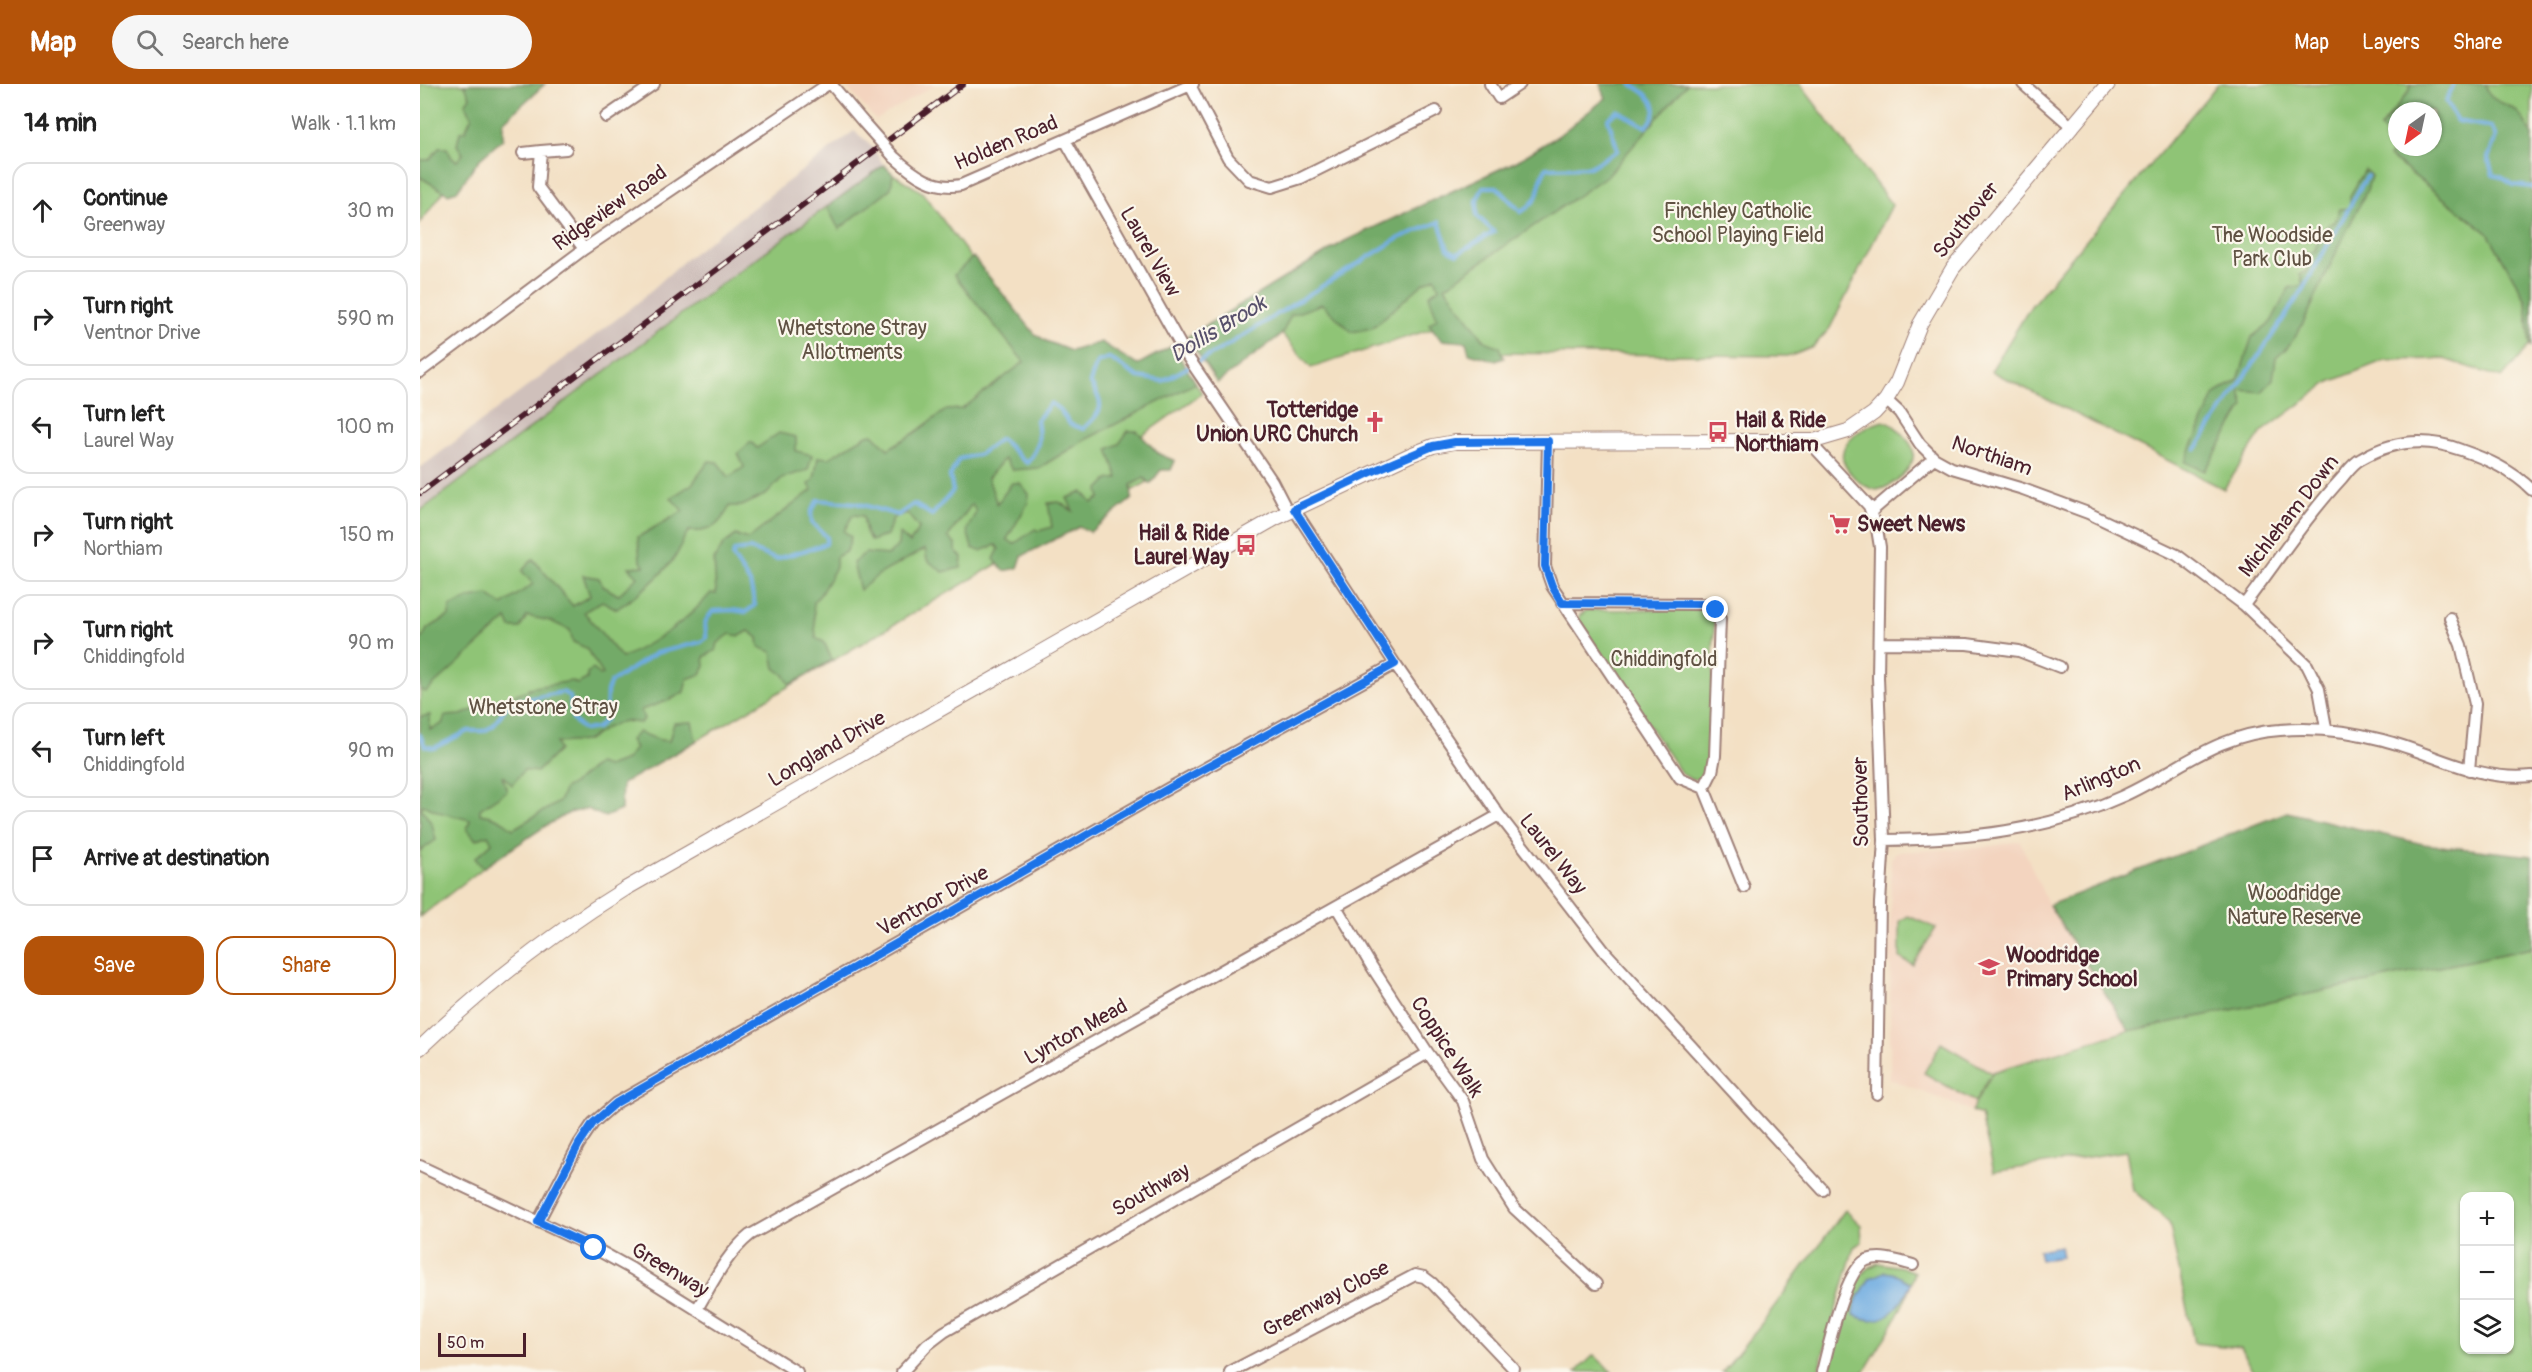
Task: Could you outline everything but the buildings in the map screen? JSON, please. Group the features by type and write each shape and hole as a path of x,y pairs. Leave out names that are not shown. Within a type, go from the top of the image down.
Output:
{"street":[{"path":"606,117 654,84"},
{"name":"Holden Road","path":"829,84 894,158 925,180 939,186 951,187 961,185 1192,85"},
{"name":"Ridgeview Road","path":"420,372 584,249 829,84"},
{"path":"1490,84 1499,98 1520,84"},
{"path":"2023,84 2072,126"},
{"name":"Southover","path":"1886,400 1897,382 1920,324 1953,268 2108,84"},
{"path":"1192,85 1228,158 1249,180 1272,187 1301,178 1436,111"},
{"name":"Laurel View","path":"1065,140 1204,383"},
{"path":"523,153 566,149"},
{"path":"541,151 538,187 584,249"},
{"name":"Laurel Way","path":"1204,383 1272,481 1286,513 1395,664 1499,815 1605,952 1823,1190"},
{"path":"1286,513 1378,469 1433,446 1455,442 1814,441 1848,431 1874,413 1886,400"},
{"name":"Northiam","path":"1886,400 1899,412 1920,444 1934,458 1952,468 2023,489 2088,513 2177,555 2244,605 2307,665 2319,689 2326,728"},
{"path":"1548,441 1545,566 1552,586 1680,778 1704,788 1744,887"},
{"name":"Southover","path":"1814,441 1816,449 1858,492 1872,511 1880,547 1879,643 1884,840 1880,903 1877,1094"},
{"name":"Michleham Down","path":"2244,605 2329,492 2359,459 2397,443 2424,441 2450,446 2491,462 2518,477 2532,490"},
{"path":"1872,511 1934,458"},
{"name":"Longland Drive","path":"420,1048 504,972 581,916 705,843 1286,513"},
{"path":"1562,603 1704,604 1716,610 1720,620 1715,756 1712,772 1704,788"},
{"path":"2450,618 2461,645 2475,704 2469,770"},
{"path":"1879,643 1967,644 2019,651 2060,667"},
{"name":"Ventnor Drive","path":"538,1222 579,1144 593,1123 616,1103 1181,782 1395,664"},
{"path":"2326,728 2384,740 2469,770 2520,777 2532,776"},
{"name":"Arlington","path":"1884,840 1976,837 2048,822 2123,796 2180,763 2231,738 2280,730 2326,728"},
{"name":"Lynton Mead","path":"697,1309 727,1260 740,1243 750,1235 1337,908 1499,815"},
{"name":"Coppice Walk","path":"1337,908 1428,1053 1463,1101 1483,1159 1514,1208 1596,1284"},
{"name":"Southway","path":"902,1372 927,1345 944,1332 1428,1053"},
{"name":"Greenway","path":"420,1167 632,1269 797,1372"},
{"path":"1822,1372 1845,1291 1853,1275 1864,1261 1876,1258 1913,1264"},
{"name":"Greenway Close","path":"1230,1372 1415,1275 1424,1277 1432,1283 1514,1368"}],"shaded area":[{"path":"844,84 936,84 876,120"},
{"path":"854,131 869,143 884,165 575,393 530,430 420,511 420,468 635,305 687,258"},
{"name":"Woodridge Primary School","path":"2020,841 2048,904 2129,1031 1994,1072 1971,1111 1890,1079 1891,859 1896,852 1979,848"}],"green space":[{"path":"420,84 503,84 515,97 420,223"},
{"path":"462,84 545,84 503,122 503,139 479,160 457,191 448,194 420,177 420,160 429,160 439,148 447,148 452,158 457,161 463,154 457,145 460,132 465,131 472,116 465,104 470,97 465,85"},
{"name":"Finchley Catholic School Playing Field","path":"1600,84 1800,84 1892,205 1830,328 1813,347 1791,356 1492,353 1460,320 1311,368 1282,334 1217,383 1187,337 1345,241 1517,161 1558,136 1606,98"},
{"path":"1600,84 1687,84 1608,175 1445,287 1485,341 1500,347 1504,358 1496,361 1469,353 1466,342 1441,340 1429,324 1437,318 1429,295 1439,288 1435,277 1424,283 1372,328 1352,332 1322,304 1291,315 1282,334 1217,383 1187,337 1345,241 1517,161 1558,136 1606,98"},
{"name":"The Woodside Park Club","path":"2218,84 2411,84 2410,90 2401,102 2388,102 2388,118 2380,128 2388,135 2388,156 2488,233 2526,300 2530,345 2502,378 2444,359 2385,360 2330,382 2262,432 2224,489 1991,371 2031,306"},
{"path":"2411,84 2486,84 2489,94 2495,100 2515,110 2524,120 2532,135 2532,347 2526,300 2488,233 2389,156 2442,156 2442,102 2401,102 2410,90"},
{"path":"2486,84 2532,84 2532,135 2524,120 2515,110 2495,100 2489,94"},
{"path":"2388,118 2388,135 2380,128"},
{"name":"Whetstone Stray Allotments","path":"884,165 893,174 922,192 1039,350 1125,372 1172,346 1202,393 1132,443 1155,478 997,564 679,751 547,825 483,868 420,917 420,511 721,284"},
{"path":"884,165 893,174 891,188 839,229 827,207"},
{"path":"2365,170 2371,176 2367,190 2303,324 2276,358 2273,379 2262,392 2240,390 2244,406 2205,471 2185,462 2215,394 2238,380 2252,337 2271,322 2289,288 2303,285 2300,274 2307,271 2305,254 2315,251 2321,233 2335,222 2340,209 2350,208 2350,196"},
{"name":"Whetstone Stray","path":"973,257 1035,334 1046,341 1071,351 1101,342 1137,365 1172,346 1196,383 1083,441 1039,468 1013,470 1004,459 988,478 997,504 1012,483 1020,483 1029,494 1028,503 1007,539 1014,544 1035,529 1039,531 1052,527 1048,503 1059,502 1073,511 1067,498 1083,492 1092,503 1100,498 1099,489 1108,480 1118,478 1108,449 1119,444 1128,431 1137,431 1159,454 1175,461 1171,470 1161,470 1150,484 1144,478 1131,485 1132,499 1090,532 1079,527 1022,556 1018,568 1004,571 994,559 999,549 996,545 980,551 972,548 967,530 976,512 972,504 948,537 956,545 956,552 962,557 961,568 943,572 927,560 925,549 878,575 860,590 853,563 865,553 889,555 898,545 899,533 910,543 919,528 907,513 893,518 887,535 871,541 866,533 863,516 853,515 844,531 851,537 847,551 836,557 836,567 820,595 813,602 816,638 824,642 832,660 790,685 784,675 775,668 772,652 759,647 758,638 749,631 740,636 730,634 718,643 716,650 704,657 705,666 701,674 687,679 684,692 670,700 641,710 644,719 640,723 624,721 606,728 586,741 556,743 559,750 537,772 524,770 512,785 502,775 507,791 480,809 480,814 497,818 513,829 559,802 565,788 574,784 598,764 607,767 626,760 635,748 630,740 638,732 669,741 674,723 692,722 696,741 622,784 621,810 605,817 587,809 569,813 483,868 475,858 492,843 488,835 476,840 467,829 470,820 442,813 423,805 421,808 432,824 436,840 420,851 420,717 430,715 430,730 442,724 445,716 461,715 487,704 490,706 497,703 497,700 529,690 528,688 572,681 577,684 587,679 587,673 593,669 600,675 603,674 586,648 573,642 570,630 550,621 527,616 520,628 511,628 507,619 426,692 420,690 420,638 422,639 427,629 449,616 450,607 470,598 488,595 502,605 533,584 522,571 533,559 573,606 590,596 583,575 599,578 603,586 618,595 638,577 629,567 644,566 640,560 638,537 683,511 671,498 692,484 709,461 717,462 729,477 744,467 738,453 751,442 757,448 779,433 796,437 796,451 812,455 808,470 782,478 767,494 742,506 730,506 718,523 709,529 689,531 677,554 663,572 617,609 602,601 584,612 622,658 670,630 691,614 711,593 716,594 714,559 724,544 736,535 748,539 812,490 809,484 814,479 818,457 829,458 867,435 873,434 888,449 946,410 962,409 1024,362 954,275"},
{"path":"1883,421 1896,427 1909,442 1913,457 1902,476 1890,485 1877,490 1866,487 1856,479 1845,466 1843,457 1848,441 1864,429"},
{"name":"Chiddingfold","path":"1701,609 1710,613 1714,620 1711,765 1703,779 1690,779 1681,773 1578,620 1580,615 1587,610"},
{"name":"Woodridge Nature Reserve","path":"2287,812 2423,844 2532,856 2532,948 2129,1031 2049,905"},
{"path":"1908,916 1936,928 1913,965 1900,958 1900,921"},
{"path":"2532,948 2532,1372 2254,1372 2241,1348 2194,1343 2169,1222 2133,1190 2126,1151 1994,1172 1981,1115 1971,1111 1993,1072 2123,1032"},
{"path":"1941,1043 1992,1073 1975,1102 1924,1073"},
{"path":"1845,1210 1861,1225 1862,1242 1854,1247 1818,1372 1722,1372 1762,1323"},
{"path":"1878,1263 1902,1267 1914,1272 1900,1311 1864,1372 1826,1372 1837,1326 1848,1295 1866,1271"},
{"path":"1594,1355 1612,1372 1576,1372"}],"water":[{"path":"2060,1246 2062,1257 2040,1260 2038,1250"},
{"path":"1884,1272 1892,1273 1911,1283 1901,1301 1890,1314 1882,1318 1874,1320 1854,1315 1855,1303 1870,1278"}],"waterway":[{"name":"Dollis Brook","path":"420,735 425,746 434,748 468,731 484,731 493,726 506,707 517,701 563,692 570,697 573,720 584,730 597,728 606,719 607,691 611,682 656,653 701,642 706,638 705,622 713,611 746,612 755,605 750,583 733,557 734,551 750,549 776,559 826,544 827,537 812,523 811,512 818,500 856,503 898,515 914,504 932,515 953,491 950,476 959,459 980,454 1000,439 1027,463 1038,443 1037,420 1051,403 1060,410 1070,424 1083,429 1099,412 1100,402 1090,382 1097,362 1109,358 1138,377 1163,381 1223,348 1399,238 1439,222 1448,249 1457,254 1494,232 1477,216 1477,200 1483,187 1497,187 1521,212 1536,197 1546,168 1590,167 1618,150 1608,119 1618,111 1646,127 1654,113 1653,102 1631,84"},
{"path":"2454,84 2446,101 2457,121 2491,127 2496,137 2488,158 2493,175 2514,185 2532,187"},
{"path":"2196,449 2300,294 2367,176"}],"railway":[{"path":"420,493 963,84"}],"place":[{"name":"Totteridge Union URC Church","path":"1375,422"},
{"name":"Hail & Ride Northiam","path":"1718,432"},
{"name":"Sweet News","path":"1840,524"},
{"name":"Hail & Ride Laurel Way","path":"1246,545"},
{"name":"Woodridge Primary School","path":"1989,967"}],"route":[{"path":"594,1248 538,1222 579,1144 593,1123 616,1103 1171,787 1395,664 1308,534 1294,509 1433,446 1455,442 1548,441 1545,566 1552,586 1562,603 1704,604 1716,610"}]}
